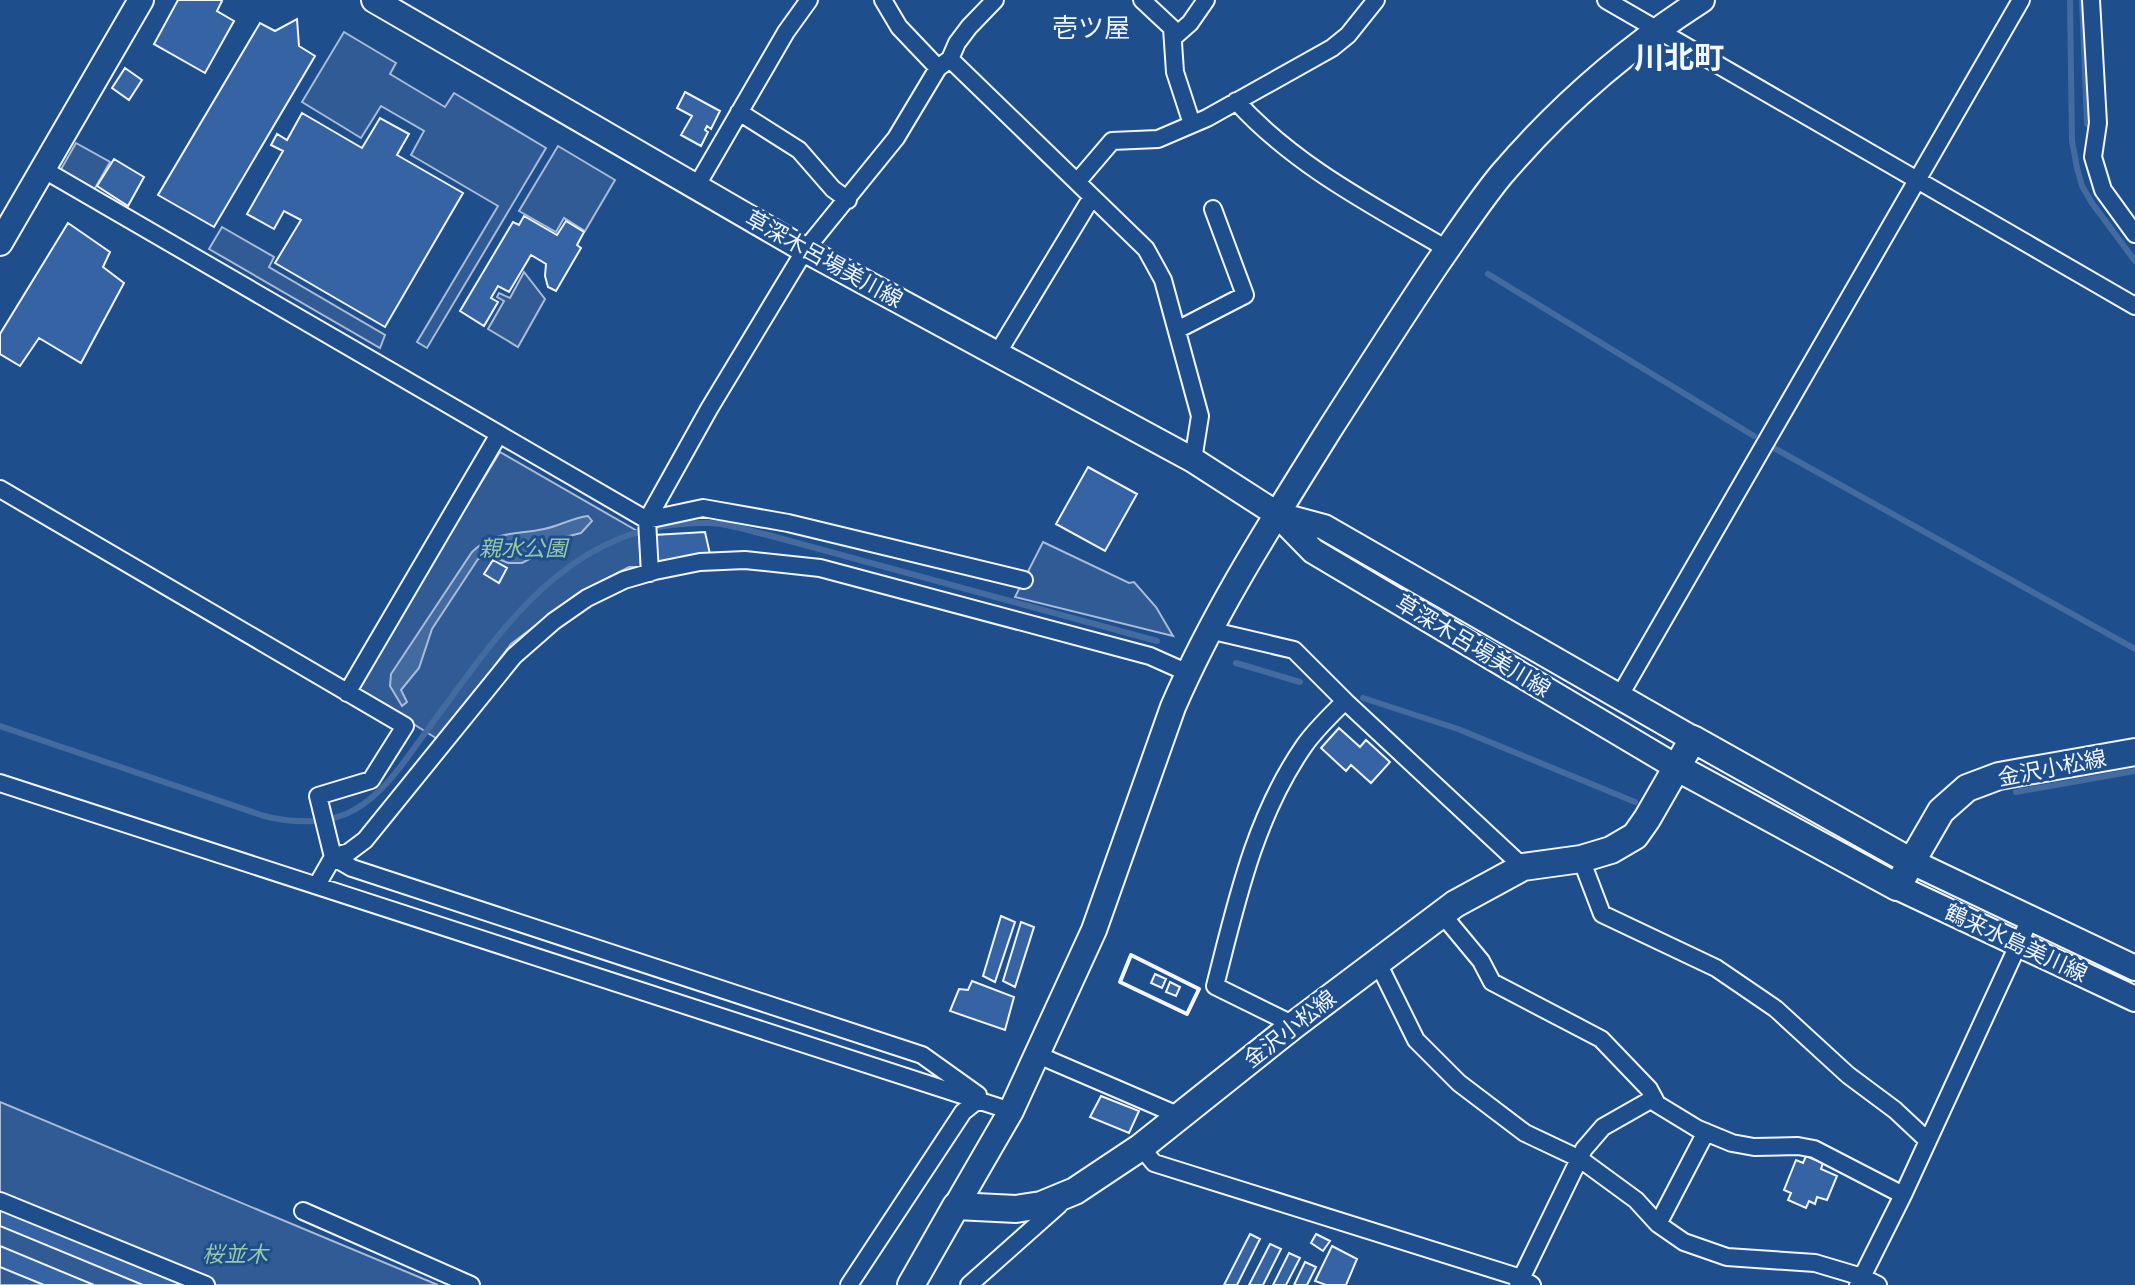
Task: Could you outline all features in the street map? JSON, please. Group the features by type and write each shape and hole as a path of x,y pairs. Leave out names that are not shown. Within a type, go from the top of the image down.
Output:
{"main road":[{"path":"0,243 141,0"},
{"name":"草深木呂場美川線","path":"374,0 805,250 1193,460 1277,514 1313,551 1678,768"},
{"path":"911,1285 1011,1111 1038,1055 1094,930 1173,707 1188,673 1209,630 1277,514 1447,249 1499,178 1567,105 1655,30 1702,0"},
{"name":"草深木呂場美川線","path":"1277,514 1324,527 1693,739"},
{"path":"1693,739 1910,861"},
{"name":"金沢小松線","path":"956,1206 1016,1209 1041,1205 1075,1191 1141,1147 1294,1025 1442,914 1523,867 1581,859 1611,850 1635,836 1693,739"},
{"name":"金沢小松線","path":"1897,887 1941,811 1967,788 1999,776 2135,752"},
{"path":"1678,768 1897,887"},
{"name":"鶴来水島美川線","path":"1910,861 2135,968"},
{"name":"鶴来水島美川線","path":"1897,887 2135,999"}],"street":[{"path":"696,187 786,32 809,0"},
{"path":"883,0 899,27 944,63 1077,182 1146,249 1163,280 1200,416 1193,460"},
{"path":"650,573 647,520 709,409 805,250 896,138 957,43 995,0"},
{"path":"1142,0 1172,28 1175,72 1192,124"},
{"path":"1173,38 1190,23 1206,0"},
{"path":"1077,182 1112,141 1158,139 1207,118 1332,48 1348,35 1376,0"},
{"path":"1606,0 2135,306"},
{"path":"1619,697 2021,0"},
{"path":"2091,0 2098,123 2093,157 2103,190 2135,234"},
{"path":"1236,101 1254,121 1301,161 1447,249"},
{"path":"739,112 799,150 833,189 848,200"},
{"path":"41,168 647,520 703,508 788,523 1024,580"},
{"path":"997,354 1092,197"},
{"path":"1177,330 1245,295 1213,209"},
{"path":"347,693 499,434"},
{"path":"0,489 405,726 371,780 318,796 331,849 352,868 922,1055 982,1100"},
{"path":"331,849 349,852 365,840 514,656 554,621 587,598 624,580 700,562 745,560 820,568 1150,656 1188,673"},
{"path":"1209,630 1294,650 1523,867"},
{"path":"1294,1025 1215,986 1243,876 1268,808 1304,745 1345,701"},
{"path":"0,783 1011,1111"},
{"path":"317,885 331,849"},
{"path":"1581,859 1602,914 1716,968 1776,1009 1848,1075 1895,1110 1927,1140"},
{"path":"1442,914 1481,961 1492,982 1601,1039 1649,1089 1657,1104 1732,1143 1814,1149 1903,1195"},
{"path":"1860,1281 2030,919"},
{"path":"1377,961 1416,1040 1459,1083 1525,1133 1580,1159 1636,1200 1658,1224 1684,1242 1727,1257 1815,1263 1878,1285"},
{"path":"1038,1055 1180,1116"},
{"path":"1141,1147 1154,1163 1524,1283 1584,1149 1603,1127 1654,1098"},
{"path":"849,1285 963,1112 982,1100"},
{"path":"1658,1224 1706,1132"},
{"path":"969,1285 1075,1191"},
{"path":"0,1201 206,1285"},
{"path":"303,1211 471,1285"}],"shaded area":[{"path":"344,32 396,63 390,74 445,107 454,93 546,148 427,348 417,342 498,206 411,155 424,131 381,106 361,138 302,102"},
{"path":"76,143 110,162 94,190 60,171"},
{"path":"558,146 615,180 585,231 564,218 556,232 519,211"},
{"path":"222,227 274,257 269,267 385,335 380,348 209,249"},
{"path":"524,272 545,299 518,347 488,329 504,301 497,297 499,293 510,298"},
{"name":"親水公園","path":"500,452 639,532 641,567 629,567 580,592 511,644 439,740 359,690 405,607"},
{"path":"588,516 592,521 581,533 553,540 545,545 541,553 522,563 508,563 489,555 478,559 432,629 419,668 401,690 407,702 402,706 390,686 391,674 472,552 489,540 506,534 544,529"},
{"path":"1043,542 1129,583 1134,582 1156,607 1173,636 1015,597"},
{"path":"0,1102 438,1285 0,1285"}],"building":[{"path":"178,0 220,0 217,11 234,21 205,73 154,44"},
{"path":"297,19 299,46 315,56 214,227 158,195 260,23 275,31"},
{"path":"125,68 142,80 129,100 112,88"},
{"path":"685,92 720,111 711,129 707,126 705,130 708,132 701,146 681,135 692,116 677,108"},
{"path":"302,113 362,148 380,118 409,134 397,155 463,193 385,327 275,263 301,220 284,211 274,229 247,214 283,151 271,145 277,134 287,140"},
{"path":"114,159 144,177 128,206 97,186"},
{"path":"524,216 557,235 566,221 584,232 577,245 581,248 556,291 548,287 546,264 531,255 509,292 498,286 491,298 498,302 484,326 460,311 513,222 519,225"},
{"path":"68,223 110,252 103,267 124,283 81,363 39,338 20,366 0,354 0,334"},
{"path":"1088,467 1137,494 1105,551 1056,524"},
{"path":"705,532 710,554 656,567 654,535"},
{"path":"493,560 507,568 499,583 484,574"},
{"path":"1339,728 1360,747 1366,740 1390,762 1371,783 1351,765 1346,771 1321,748"},
{"path":"1001,916 1015,922 995,982 983,976"},
{"path":"1021,922 1034,927 1015,987 1003,981"},
{"path":"1155,974 1166,979 1162,988 1151,983"},
{"path":"972,981 1014,997 1005,1030 950,1011 959,989 968,990"},
{"path":"1170,982 1180,987 1176,996 1166,992"},
{"path":"1101,1096 1139,1111 1129,1133 1090,1117"},
{"path":"1806,1156 1823,1163 1821,1169 1837,1176 1827,1200 1817,1197 1815,1204 1809,1201 1806,1208 1788,1200 1791,1193 1784,1190 1796,1160 1803,1163"},
{"path":"0,1208 186,1285 143,1285 0,1226"},
{"path":"1250,1234 1260,1239 1237,1285 1224,1285"},
{"path":"1316,1234 1330,1241 1323,1251 1311,1243"},
{"path":"1270,1244 1281,1249 1263,1285 1249,1285"},
{"path":"0,1246 94,1285 44,1285 0,1267"},
{"path":"1332,1246 1357,1259 1346,1285 1326,1285 1315,1281"},
{"path":"1289,1253 1300,1258 1286,1285 1273,1285"},
{"path":"1305,1262 1316,1267 1307,1285 1294,1285"}],"waterway":[{"path":"2070,0 2072,141 2077,168 2082,186 2092,203 2135,261"},
{"path":"2082,0 2087,124"},
{"path":"1488,274 1754,436"},
{"path":"1774,448 2135,649"},
{"path":"0,726 264,816 298,821 344,815 366,802 387,783 486,651 545,586 579,560 617,540 659,527 708,523 768,535 1157,641"},
{"path":"1236,663 1300,682"},
{"path":"1363,698 1458,729 1635,802"},
{"path":"2016,792 2135,771"}],"wall":[{"path":"1131,955 1199,989 1187,1014 1120,982 1131,955"}],"district":[{"name":"壱ツ屋","path":"1091,28"},
{"name":"川北町","path":"1679,57"}],"park label":[{"name":"桜並木","path":"235,1254"}]}
